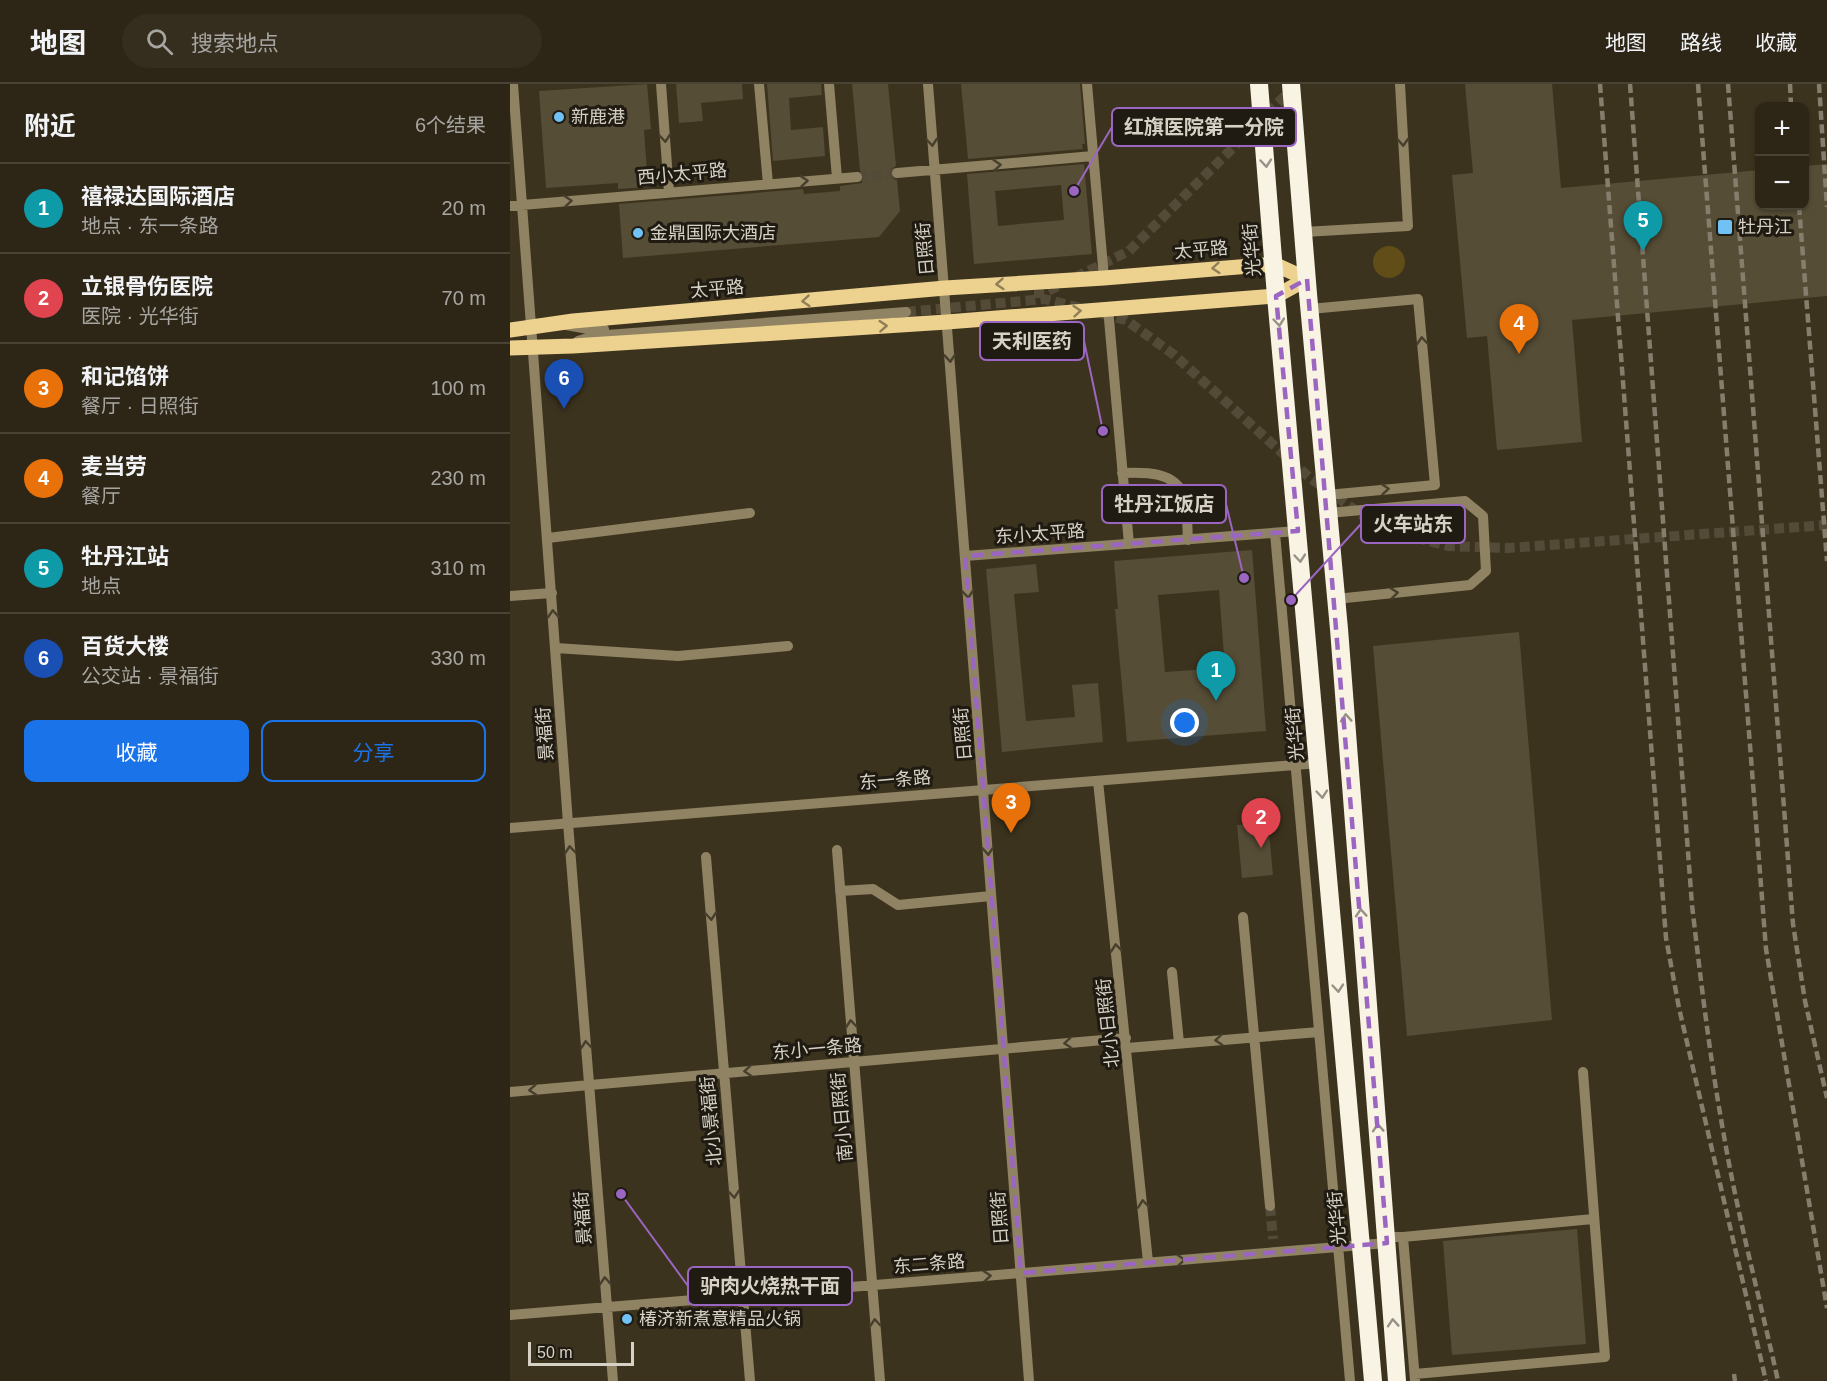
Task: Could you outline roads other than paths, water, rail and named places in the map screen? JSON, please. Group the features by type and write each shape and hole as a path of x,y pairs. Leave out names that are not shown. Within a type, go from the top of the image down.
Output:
{"highway":[{"name":"光华街","path":"1259,84 1373,1381"},
{"path":"1291,84 1392,1239 1397,1381"}],"main road":[{"name":"太平路","path":"510,330 945,288 1274,264 1307,279"},
{"path":"510,348 947,322 1276,296 1307,279"}],"street":[{"name":"景福街","path":"513,84 568,823 613,1381"},
{"path":"660,84 669,192"},
{"path":"759,84 768,184"},
{"path":"829,84 837,178"},
{"name":"日照街","path":"928,84 1029,1381"},
{"path":"1087,84 1104,278"},
{"path":"1304,232 1408,226 1400,84"},
{"path":"897,173 1093,156"},
{"name":"西小太平路","path":"510,206 857,177"},
{"path":"1310,309 1418,299 1424,357 1435,485 1327,495"},
{"path":"1107,308 1129,544"},
{"path":"557,324 594,330 906,309 594,336 558,346"},
{"path":"1122,473 1160,474 1176,485 1184,496 1188,540"},
{"path":"1328,513 1465,501 1483,516 1486,571 1470,585 1336,599"},
{"path":"548,538 750,513"},
{"name":"东小太平路","path":"965,556 1298,531"},
{"path":"1275,533 1350,1381"},
{"path":"510,596 552,593"},
{"path":"556,648 678,656 788,646"},
{"name":"东一条路","path":"510,828 1319,763"},
{"name":"北小日照街","path":"1098,781 1148,1262"},
{"name":"南小日照街","path":"837,850 880,1381"},
{"name":"北小景福街","path":"706,857 750,1381"},
{"path":"840,891 873,889 898,904 991,896"},
{"path":"1243,917 1270,1206"},
{"path":"1172,972 1179,1043"},
{"name":"东小一条路","path":"510,1092 1003,1049 1126,1043 1179,1043 1319,1032"},
{"path":"1392,1239 1415,1378 1605,1357 1583,1072"},
{"name":"东二条路","path":"510,1315 1361,1245 1392,1239 1593,1219"}],"tunnel":[{"path":"1034,293 1044,293 1129,251 1293,88"},
{"path":"857,177 897,173"},
{"path":"906,312 1044,299 1081,308"},
{"path":"1102,314 1126,320 1173,354 1310,478 1365,517 1406,535 1448,546 1508,548 1827,525"},
{"path":"1270,1206 1273,1239"}],"railway":[{"path":"1600,84 1666,938 1679,1008 1766,1381"},
{"path":"1630,84 1692,905 1702,992 1724,1136 1742,1228 1778,1381"},
{"path":"1698,84 1766,949 1827,1308"},
{"path":"1728,84 1793,924 1805,1001 1827,1098"},
{"path":"1790,84 1791,102"},
{"path":"1819,84 1827,207"},
{"path":"1799,210 1827,561"},
{"path":"1734,1374 1735,1381"}],"place":[{"name":"新鹿港","path":"559,117"},
{"name":"红旗医院第一分院","path":"1074,191"},
{"name":"牡丹江","path":"1725,227"},
{"name":"金鼎国际大酒店","path":"638,233"},
{"name":"牡丹江站","path":"1643,251"},
{"name":"麦当劳","path":"1519,354"},
{"name":"百货大楼","path":"564,409"},
{"name":"天利医药","path":"1103,431"},
{"name":"牡丹江饭店","path":"1244,578"},
{"name":"火车站东","path":"1291,600"},
{"name":"禧禄达国际酒店","path":"1216,701"},
{"name":"和记馅饼","path":"1011,833"},
{"name":"立银骨伤医院","path":"1261,848"},
{"name":"驴肉火烧热干面","path":"621,1194"},
{"name":"椿济新煮意精品火锅","path":"627,1319"}]}
